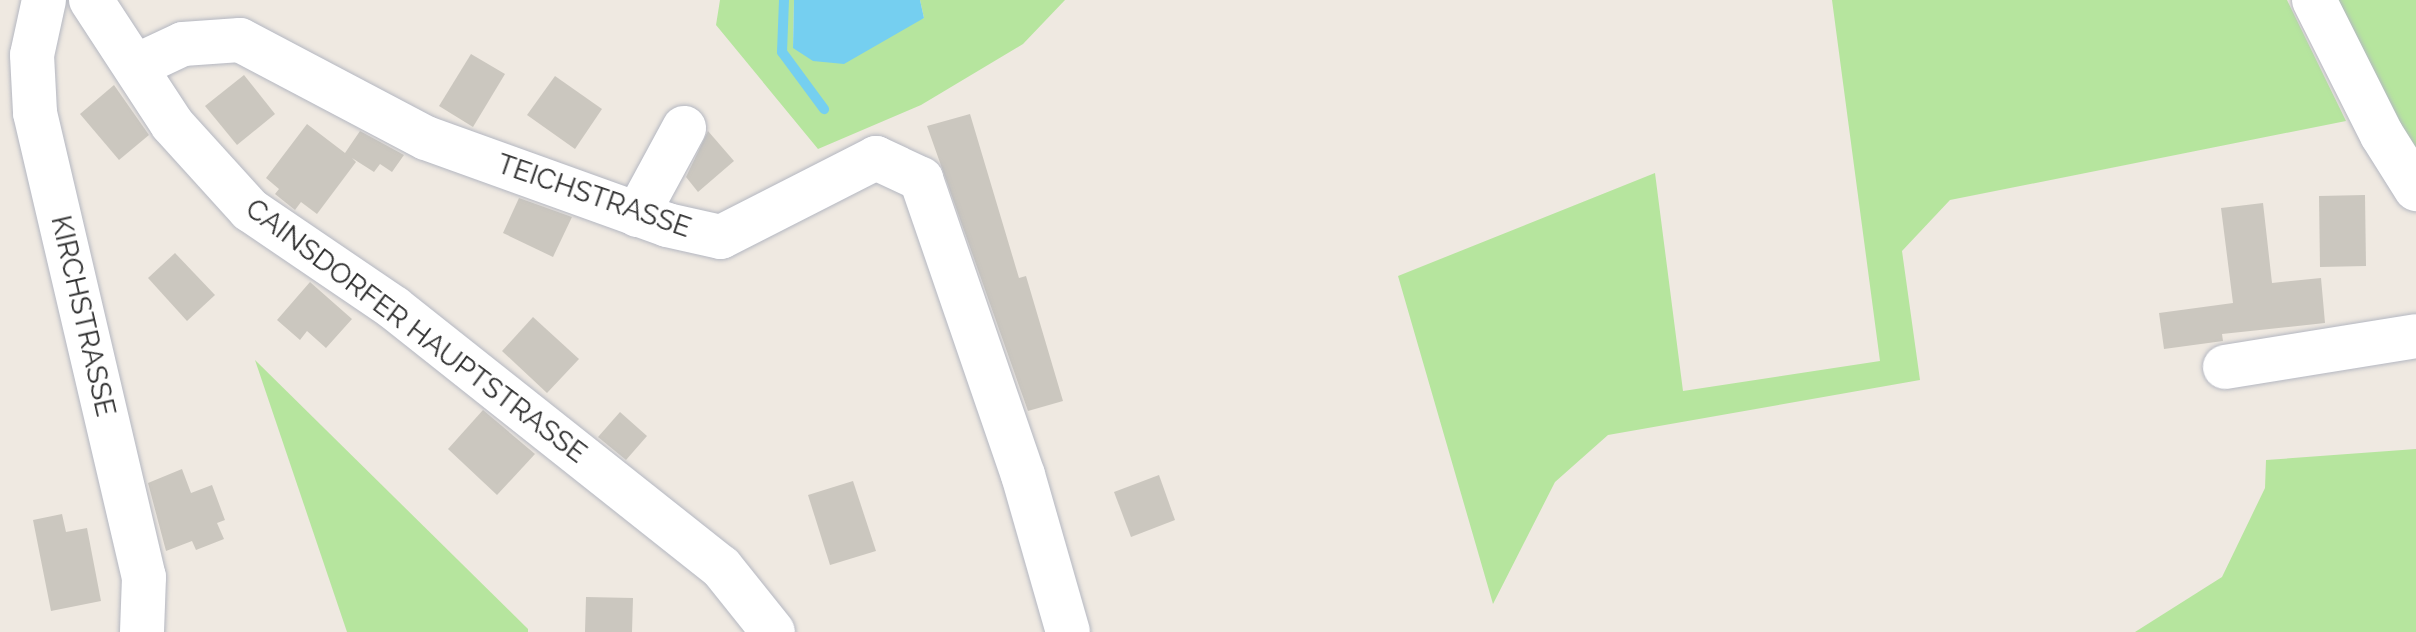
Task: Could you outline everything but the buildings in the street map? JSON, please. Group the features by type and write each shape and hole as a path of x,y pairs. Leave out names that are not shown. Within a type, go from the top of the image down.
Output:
{"street":[{"name":"KIRCHSTRASSE","path":"44,0 32,55 35,113 144,577 142,632"},
{"name":"CAINSDORFER HAUPTSTRASSE","path":"91,0 172,124 250,210 394,308 721,567 773,632"},
{"path":"2314,0 2382,135 2416,189"},
{"name":"TEICHSTRASSE","path":"136,66 183,44 240,40 426,138 637,215 721,237 876,158 921,179 1023,475 1068,632"},
{"path":"637,215 684,128"},
{"path":"2225,367 2416,336"}],"green space":[{"path":"720,0 794,0 793,48 924,18 920,0 1065,0 1023,44 921,105 818,149 716,25"},
{"path":"1832,0 2287,0 2346,121 1950,200 1902,251 1920,380 1608,435 1555,482 1493,604 1398,276 1655,173 1683,391 1880,361"},
{"path":"2329,0 2416,0 2416,159"},
{"path":"255,360 528,629 528,632 347,632"},
{"path":"2416,449 2416,632 2135,632 2222,577 2265,488 2266,460"}],"water":[{"path":"794,0 920,0 924,18 844,64 813,61 793,48"}],"waterway":[{"path":"784,0 782,52 824,109"}]}
